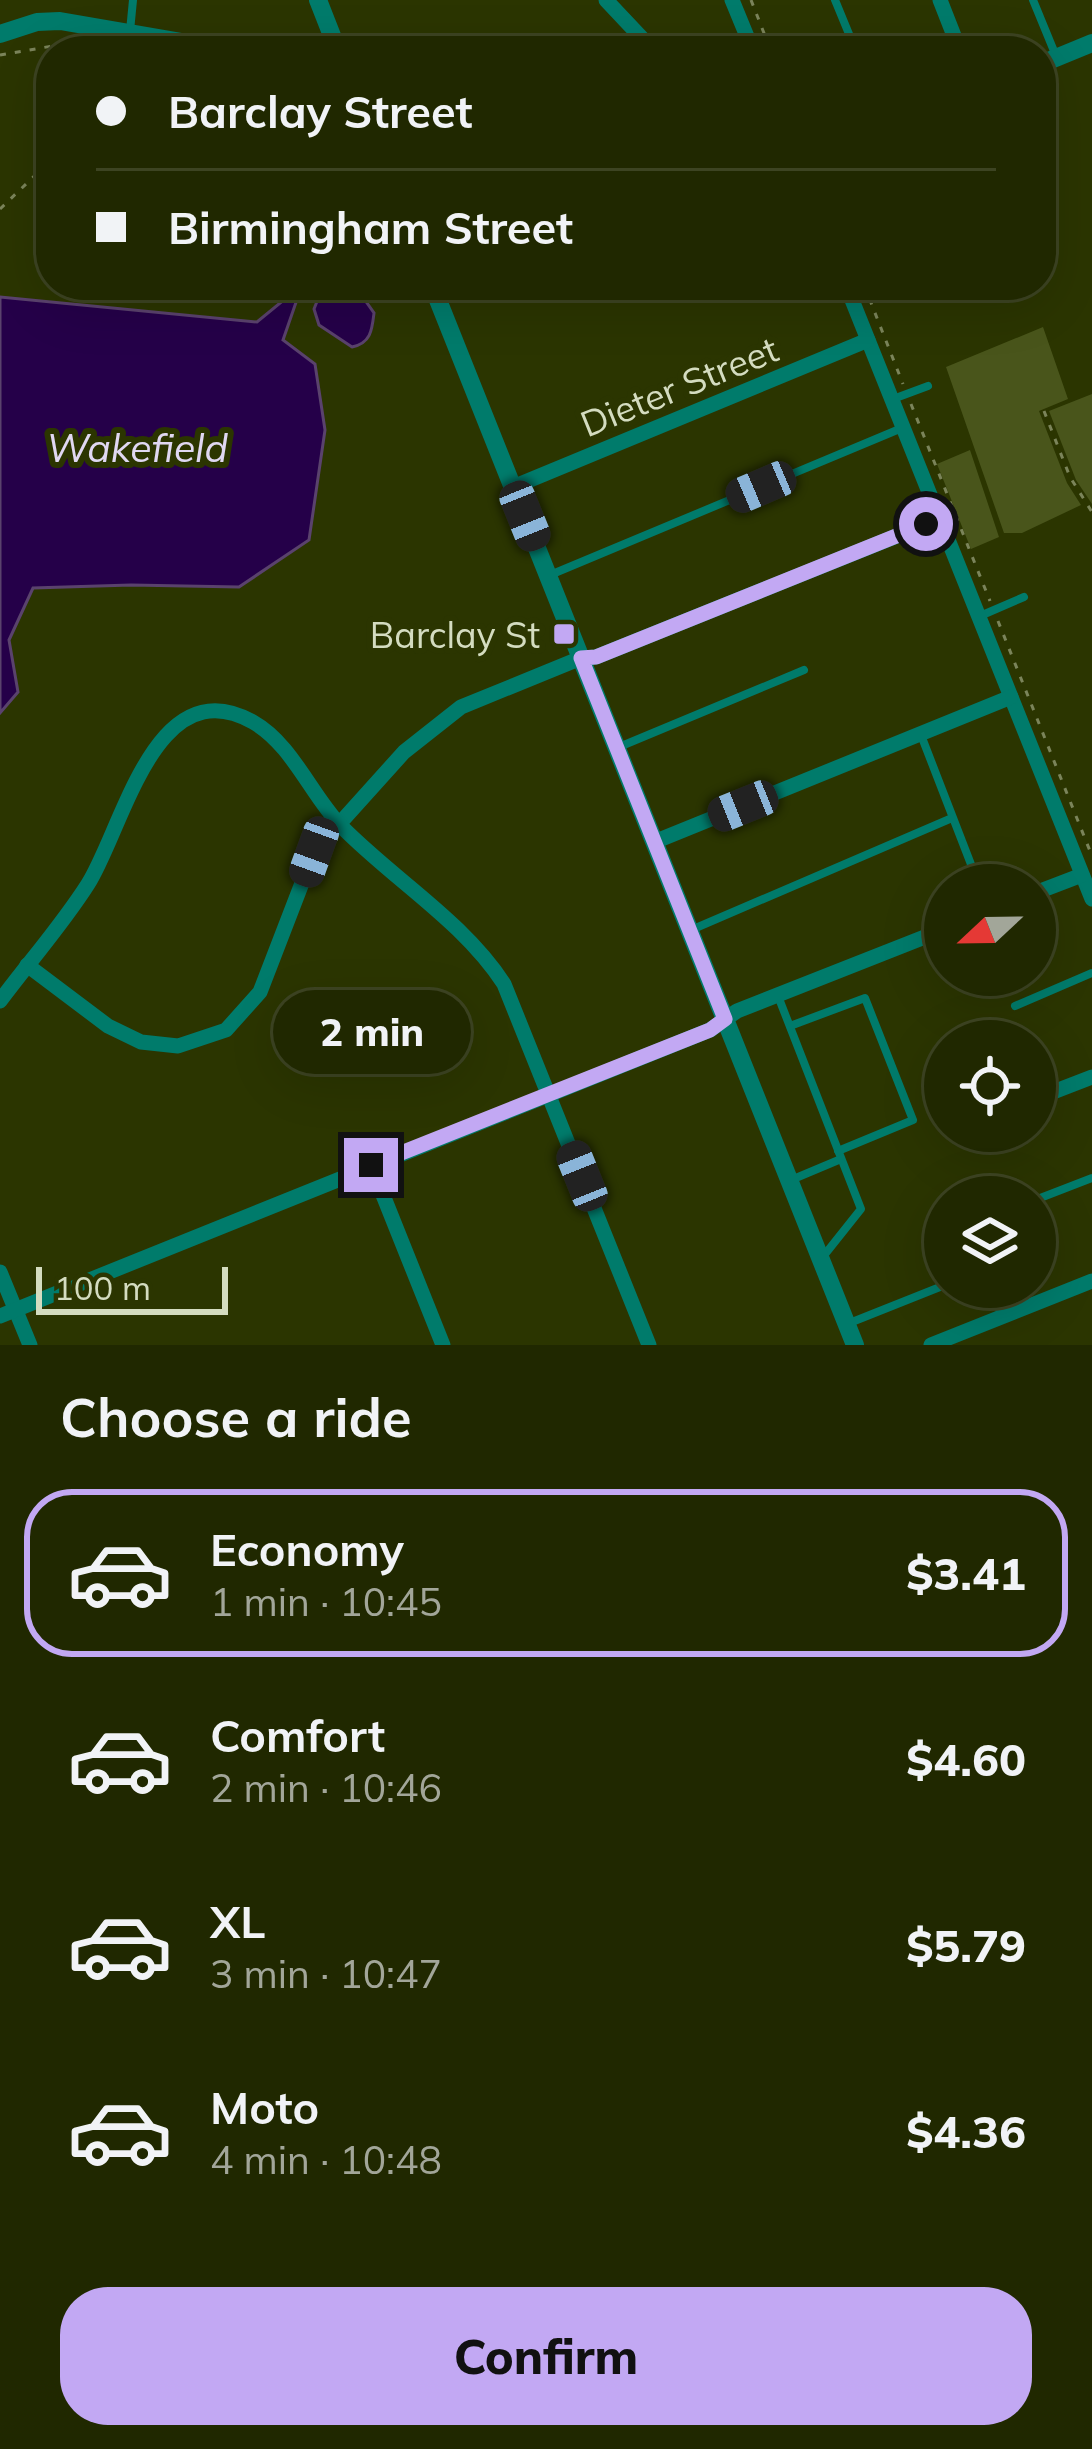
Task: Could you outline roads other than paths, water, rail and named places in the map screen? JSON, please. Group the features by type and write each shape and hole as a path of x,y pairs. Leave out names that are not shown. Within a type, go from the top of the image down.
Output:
{"street":[{"path":"318,0 332,36"},
{"path":"606,0 640,36"},
{"path":"733,0 746,36"},
{"path":"940,0 955,36"},
{"path":"0,34 37,22 60,21 112,36"},
{"path":"1056,58 1092,43"},
{"path":"438,300 855,1345"},
{"path":"852,300 899,396 903,427 939,519 986,613 1011,697 1092,899"},
{"name":"Dieter Street","path":"513,487 868,340"},
{"path":"27,964 128,1037 159,1046 209,1039 241,1018 260,992 314,852 404,752 440,720 482,697 581,658 596,657 939,519"},
{"path":"654,842 1011,697"},
{"path":"0,1001 89,882 156,744 188,718 229,713 255,723 276,742 339,824 491,965 516,1009 650,1345"},
{"path":"1056,885 1082,875"},
{"path":"8,1313 710,1030 778,994 924,937"},
{"path":"1056,1092 1092,1077"},
{"path":"371,1165 443,1345"},
{"path":"0,1272 8,1313 29,1345"},
{"path":"931,1345 1092,1281"}],"lane":[{"path":"129,36 133,0"},
{"path":"835,0 850,36"},
{"path":"1034,0 1042,36"},
{"path":"899,396 928,386"},
{"path":"549,576 903,427"},
{"path":"986,613 1024,597"},
{"path":"617,747 804,670"},
{"path":"921,734 971,864"},
{"path":"689,931 952,818"},
{"path":"1016,1006 1092,974"},
{"path":"778,994 861,1209 821,1259"},
{"path":"789,1181 914,1120 865,998 790,1026"},
{"path":"1056,1192 1092,1178"},
{"path":"847,1324 924,1293"},
{"path":"998,1308 1002,1317"}],"water":[{"name":"Wakefield","path":"0,297 257,322 284,300 297,300 283,340 315,364 325,430 309,540 239,587 33,588 9,640 18,692 0,713"},
{"path":"318,300 365,300 374,313 367,339 352,347 319,325 314,309"}],"place":[{"name":"Barclay St","path":"564,634"}]}
